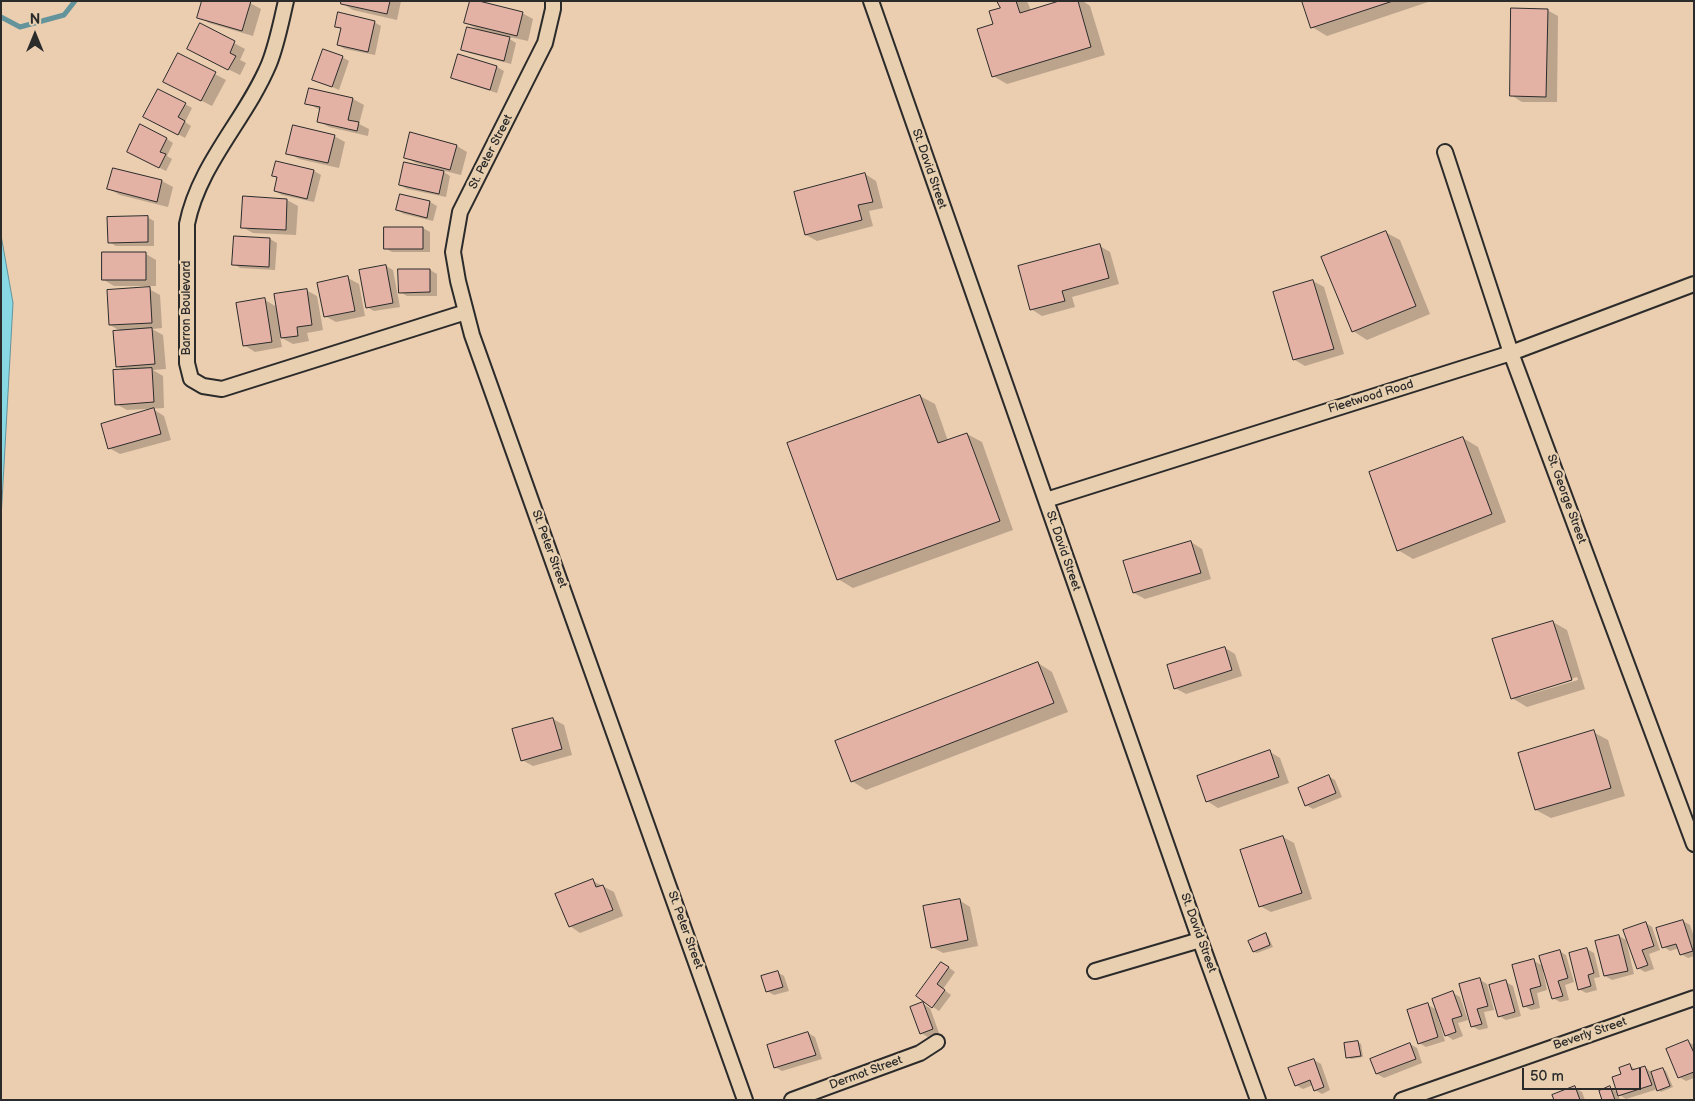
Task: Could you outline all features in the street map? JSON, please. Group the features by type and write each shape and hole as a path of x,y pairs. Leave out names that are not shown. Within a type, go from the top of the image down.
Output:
{"street":[{"name":"Barron Boulevard","path":"286,1 269,64 196,190 190,206 187,224 187,363 192,379 203,386 222,388 466,312"},
{"name":"St. Peter Street","path":"553,1 545,43 460,212 453,252 458,281 472,335 745,1100"},
{"name":"St. David Street","path":"870,1 1258,1100"},
{"name":"St. George Street","path":"1445,152 1511,353 1694,844"},
{"name":"Fleetwood Road","path":"1046,500 1511,353 1694,284"},
{"path":"1095,971 1200,940"},
{"name":"Beverly Street","path":"1402,1100 1694,998"},
{"name":"Dermot Street","path":"792,1100 920,1054 937,1042"}],"water":[{"path":"1,235 13,303 1,519"}],"building":[{"path":"202,1 251,1 242,31 197,18"},
{"path":"341,1 390,1 387,14 341,4"},
{"path":"470,1 479,1 523,12 517,36 464,23"},
{"path":"997,1 1016,1 1020,13 1059,1 1078,1 1091,47 992,77 977,29 993,24 989,11 1000,8"},
{"path":"1302,1 1393,1 1311,28"},
{"path":"1511,8 1548,9 1546,97 1510,96"},
{"path":"338,12 375,21 368,52 337,45 341,28 335,27"},
{"path":"200,23 235,41 230,53 236,56 228,70 187,49"},
{"path":"467,27 510,37 504,61 461,50"},
{"path":"323,49 343,56 332,87 312,80"},
{"path":"178,53 216,72 201,101 163,82"},
{"path":"458,54 497,66 490,90 451,78"},
{"path":"309,88 353,98 348,120 359,122 357,131 317,122 320,107 305,104"},
{"path":"158,89 186,103 178,117 185,121 178,135 143,117"},
{"path":"140,124 167,138 160,152 166,154 159,168 127,152"},
{"path":"293,125 335,135 328,163 286,154"},
{"path":"410,132 457,145 450,170 404,158"},
{"path":"276,161 314,170 307,199 274,191 277,177 272,176"},
{"path":"404,162 444,171 439,194 399,185"},
{"path":"113,168 162,180 157,202 107,189"},
{"path":"865,173 873,202 858,205 862,220 805,235 794,192"},
{"path":"400,194 430,201 427,218 396,210"},
{"path":"243,196 287,199 286,230 241,228"},
{"path":"148,216 148,242 108,243 107,217"},
{"path":"384,227 423,227 423,249 384,249"},
{"path":"1386,231 1416,306 1352,332 1321,257"},
{"path":"234,236 270,238 269,267 232,265"},
{"path":"1100,244 1109,278 1062,291 1065,301 1030,310 1018,266"},
{"path":"102,252 146,252 146,280 102,280"},
{"path":"386,265 393,303 366,308 359,270"},
{"path":"398,269 430,269 430,292 399,293"},
{"path":"348,276 355,311 324,317 317,283"},
{"path":"1313,280 1334,349 1293,360 1273,292"},
{"path":"150,287 152,323 109,325 107,290"},
{"path":"307,289 312,325 297,327 298,336 281,338 274,294"},
{"path":"265,298 272,342 243,346 236,303"},
{"path":"152,328 155,364 116,367 113,331"},
{"path":"152,368 154,402 115,405 113,370"},
{"path":"920,395 938,443 967,433 1000,521 837,580 787,443"},
{"path":"154,408 161,434 108,449 101,424"},
{"path":"1463,437 1492,514 1397,551 1369,472"},
{"path":"1191,541 1201,573 1133,593 1123,561"},
{"path":"1553,621 1572,680 1511,699 1492,639"},
{"path":"1225,647 1232,670 1174,689 1167,665"},
{"path":"1038,662 1054,703 851,782 835,741"},
{"path":"553,718 562,749 521,761 512,729"},
{"path":"1594,730 1611,788 1535,810 1518,753"},
{"path":"1270,750 1279,777 1206,802 1197,776"},
{"path":"1329,775 1336,793 1305,806 1298,788"},
{"path":"1283,836 1302,893 1259,907 1240,850"},
{"path":"593,879 596,887 603,885 613,910 569,927 555,894"},
{"path":"960,899 968,940 931,948 923,906"},
{"path":"1683,920 1693,951 1680,955 1676,944 1662,948 1656,928"},
{"path":"1646,922 1654,946 1642,950 1648,965 1637,969 1623,930"},
{"path":"1266,933 1270,945 1253,952 1248,941"},
{"path":"1619,935 1628,971 1604,976 1595,941"},
{"path":"1587,948 1594,973 1588,975 1591,986 1578,990 1569,953"},
{"path":"1560,950 1568,978 1558,981 1563,996 1552,999 1539,956"},
{"path":"1534,959 1541,986 1530,989 1534,1004 1523,1007 1512,965"},
{"path":"941,962 949,967 937,984 945,990 932,1008 916,996"},
{"path":"778,971 783,987 766,992 761,976"},
{"path":"1480,978 1488,1006 1477,1009 1482,1024 1471,1027 1459,984"},
{"path":"1506,980 1515,1012 1498,1017 1489,985"},
{"path":"1453,991 1462,1016 1452,1019 1456,1032 1445,1036 1432,999"},
{"path":"923,1002 933,1029 920,1034 910,1007"},
{"path":"1428,1003 1438,1037 1418,1044 1407,1010"},
{"path":"808,1032 816,1055 774,1068 767,1045"},
{"path":"1688,1040 1694,1053 1694,1072 1678,1078 1666,1049"},
{"path":"1358,1041 1361,1056 1346,1058 1344,1043"},
{"path":"1410,1043 1416,1059 1376,1074 1370,1059"},
{"path":"1314,1059 1324,1087 1314,1091 1310,1080 1295,1086 1288,1068"},
{"path":"1630,1064 1632,1070 1645,1066 1652,1085 1618,1096 1612,1077 1621,1074 1619,1068"},
{"path":"1663,1068 1670,1086 1657,1091 1651,1072"},
{"path":"1575,1086 1580,1100 1554,1100 1552,1095"},
{"path":"1610,1086 1615,1100 1602,1100 1599,1091"}],"waterway":[{"path":"1,17 20,27 64,15 75,1"}]}
